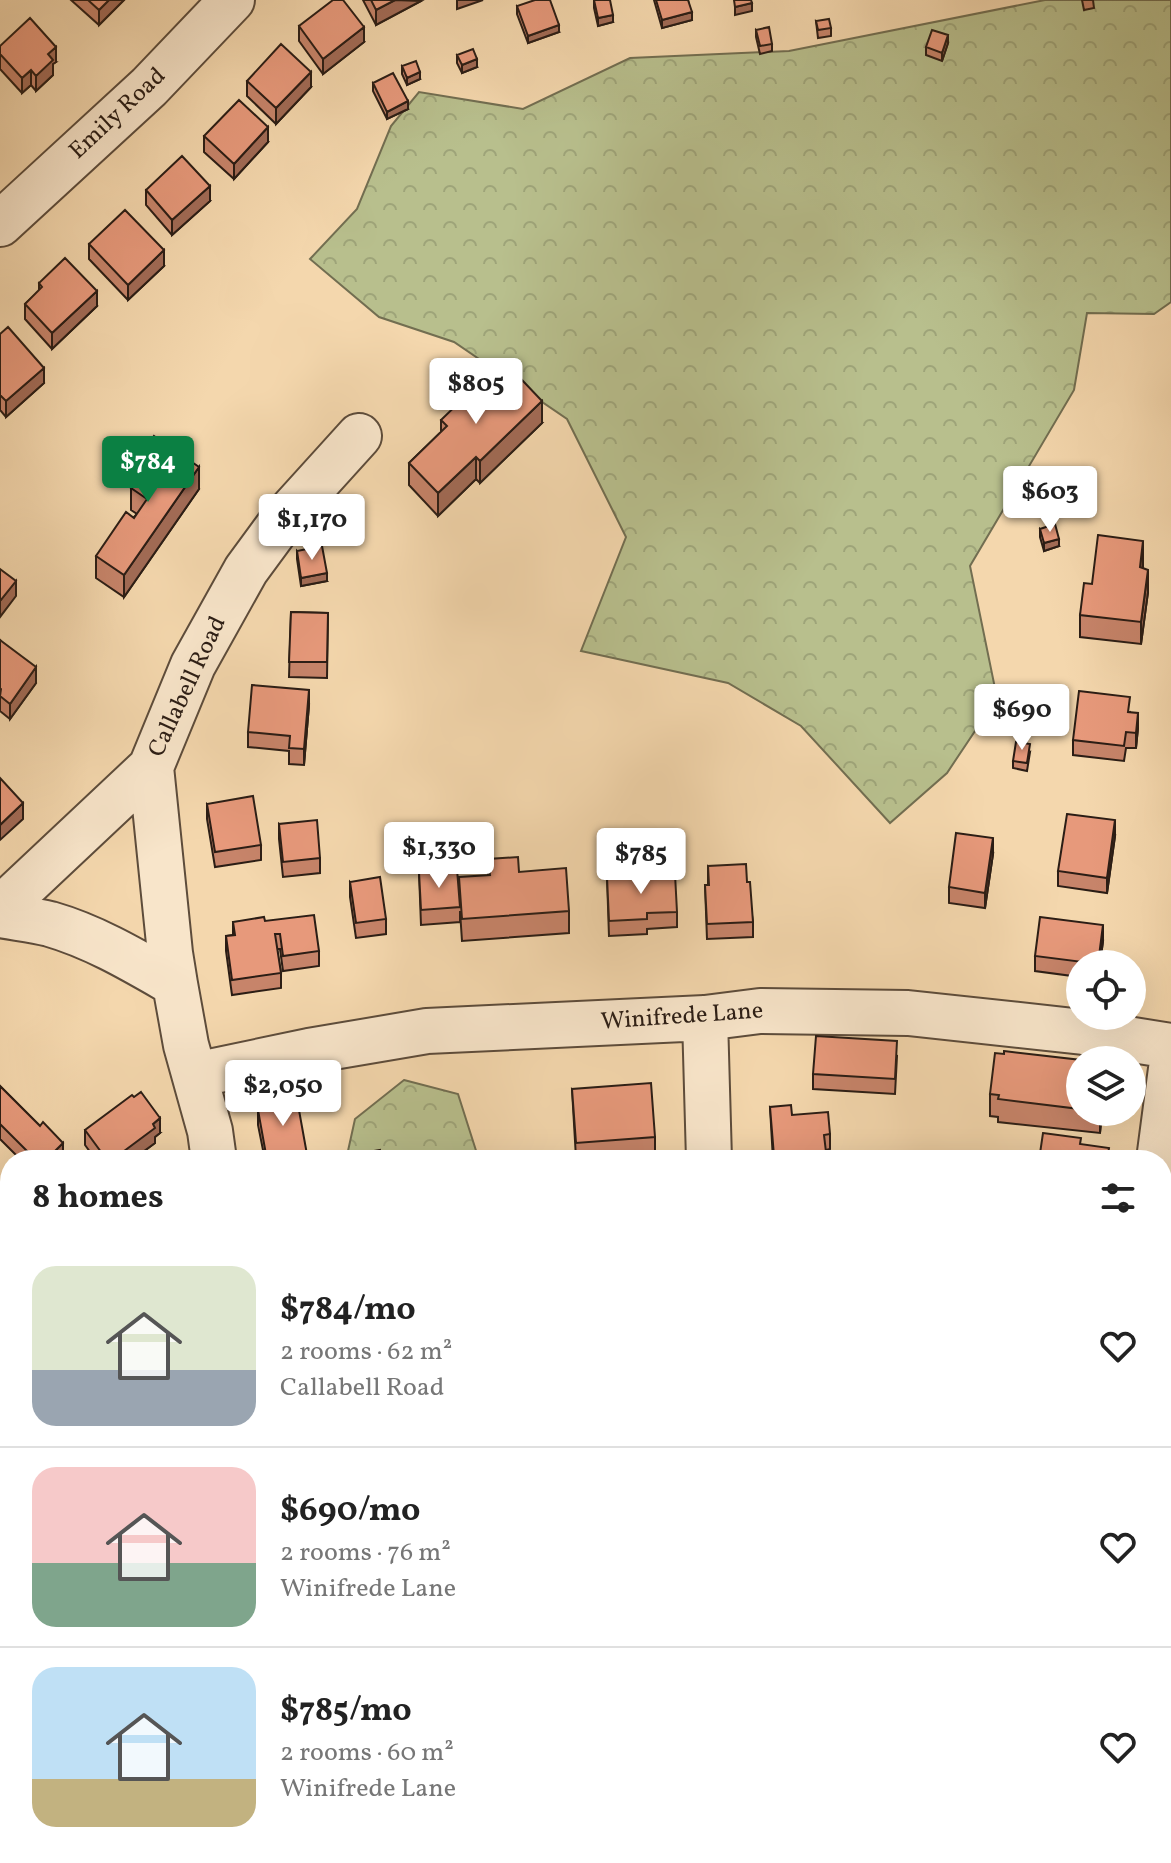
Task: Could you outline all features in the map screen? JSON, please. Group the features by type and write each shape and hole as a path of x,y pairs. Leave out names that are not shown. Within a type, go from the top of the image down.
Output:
{"street":[{"name":"Emily Road","path":"0,224 149,87 232,0"},
{"name":"Callabell Road","path":"213,1150 186,1045 175,984 151,767 193,665 246,570 282,521 359,436"},
{"path":"0,909 151,767"},
{"path":"0,915 49,924 90,939 119,951 175,984"},
{"name":"Winifrede Lane","path":"195,1075 427,1031 705,1018 760,1011 908,1013 1083,1032 1171,1046"},
{"path":"705,1018 709,1150"},
{"path":"1160,1150 1171,1069"}],"green space":[{"path":"1045,0 1171,0 1171,302 1154,314 1087,313 1074,390 970,566 997,698 947,773 890,823 801,726 728,683 581,651 626,537 567,419 454,342 379,317 310,259 357,209 391,126 419,92 523,109 630,58 789,51"},
{"path":"404,1080 458,1094 476,1150 348,1150 355,1119"}],"building":[{"path":"88,0 109,0 99,10"},
{"path":"333,0 343,0 364,27 323,59 299,26"},
{"path":"371,0 395,0 376,10"},
{"path":"535,0 550,0 559,25 528,36 517,6"},
{"path":"594,0 610,0 613,15 598,18"},
{"path":"656,0 688,0 692,12 662,20"},
{"path":"734,0 751,0 752,3 735,7"},
{"path":"30,18 56,47 48,54 53,60 36,76 31,70 22,78 0,54 0,46"},
{"path":"829,19 831,28 818,30 816,21"},
{"path":"769,27 772,44 760,46 756,30"},
{"path":"932,30 948,35 942,53 926,47"},
{"path":"281,44 311,72 276,108 247,81"},
{"path":"473,49 477,59 462,65 457,55"},
{"path":"416,61 420,72 407,78 402,66"},
{"path":"393,73 408,101 387,112 373,83"},
{"path":"239,100 268,127 234,164 204,136"},
{"path":"182,156 210,186 172,220 146,190"},
{"path":"125,210 164,250 128,285 89,244"},
{"path":"65,258 97,291 52,333 25,304 42,287 39,283"},
{"path":"8,327 44,368 6,401 0,395 0,334"},
{"path":"503,360 542,401 480,461 476,457 438,493 409,463 447,426 441,420"},
{"path":"154,436 199,467 124,575 96,556 126,512 134,518 147,499 131,488 144,469 140,466 147,456 142,453"},
{"path":"1055,524 1059,539 1044,543 1040,529"},
{"path":"1098,535 1143,541 1140,567 1148,570 1141,622 1080,615 1084,583 1092,584"},
{"path":"322,546 327,573 301,578 297,551"},
{"path":"0,569 16,581 0,601"},
{"path":"291,612 328,613 327,662 289,662"},
{"path":"0,640 36,667 10,704 0,696"},
{"path":"252,685 309,690 304,749 289,748 290,736 248,732"},
{"path":"1079,691 1130,697 1128,712 1138,713 1136,733 1126,732 1124,746 1073,740"},
{"path":"1016,742 1030,744 1027,763 1013,761"},
{"path":"0,778 23,803 0,825"},
{"path":"253,796 261,845 215,852 207,804"},
{"path":"1067,814 1115,820 1107,878 1058,871"},
{"path":"317,820 320,858 283,862 279,824"},
{"path":"956,833 993,838 985,893 949,887"},
{"path":"518,857 519,872 566,868 569,911 462,919 459,877 490,875 488,859"},
{"path":"746,864 753,922 707,924 705,885 709,885 708,866"},
{"path":"457,869 460,907 421,910 419,872"},
{"path":"675,874 677,912 647,913 647,919 609,921 607,877"},
{"path":"380,877 386,919 356,923 350,882"},
{"path":"314,915 319,951 283,956 280,934 275,934 281,973 232,980 226,936 235,935 233,922"},
{"path":"1040,917 1103,925 1100,950 1066,950 1066,960 1035,956"},
{"path":"816,1036 897,1041 895,1079 813,1074"},
{"path":"1004,1051 1066,1058 1066,1107 998,1099 999,1095 990,1094 995,1053 1004,1054"},
{"path":"651,1083 655,1137 576,1143 572,1089"},
{"path":"0,1086 40,1126 43,1122 63,1143 56,1150 26,1150 0,1124"},
{"path":"295,1088 306,1150 265,1150 258,1110 274,1107 271,1092"},
{"path":"141,1092 160,1118 153,1124 155,1128 125,1150 100,1150 85,1130 132,1095 134,1097"},
{"path":"791,1105 792,1115 828,1112 830,1134 824,1135 826,1150 774,1150 770,1107"},
{"path":"1043,1133 1081,1138 1080,1144 1109,1148 1109,1150 1040,1150"}]}
